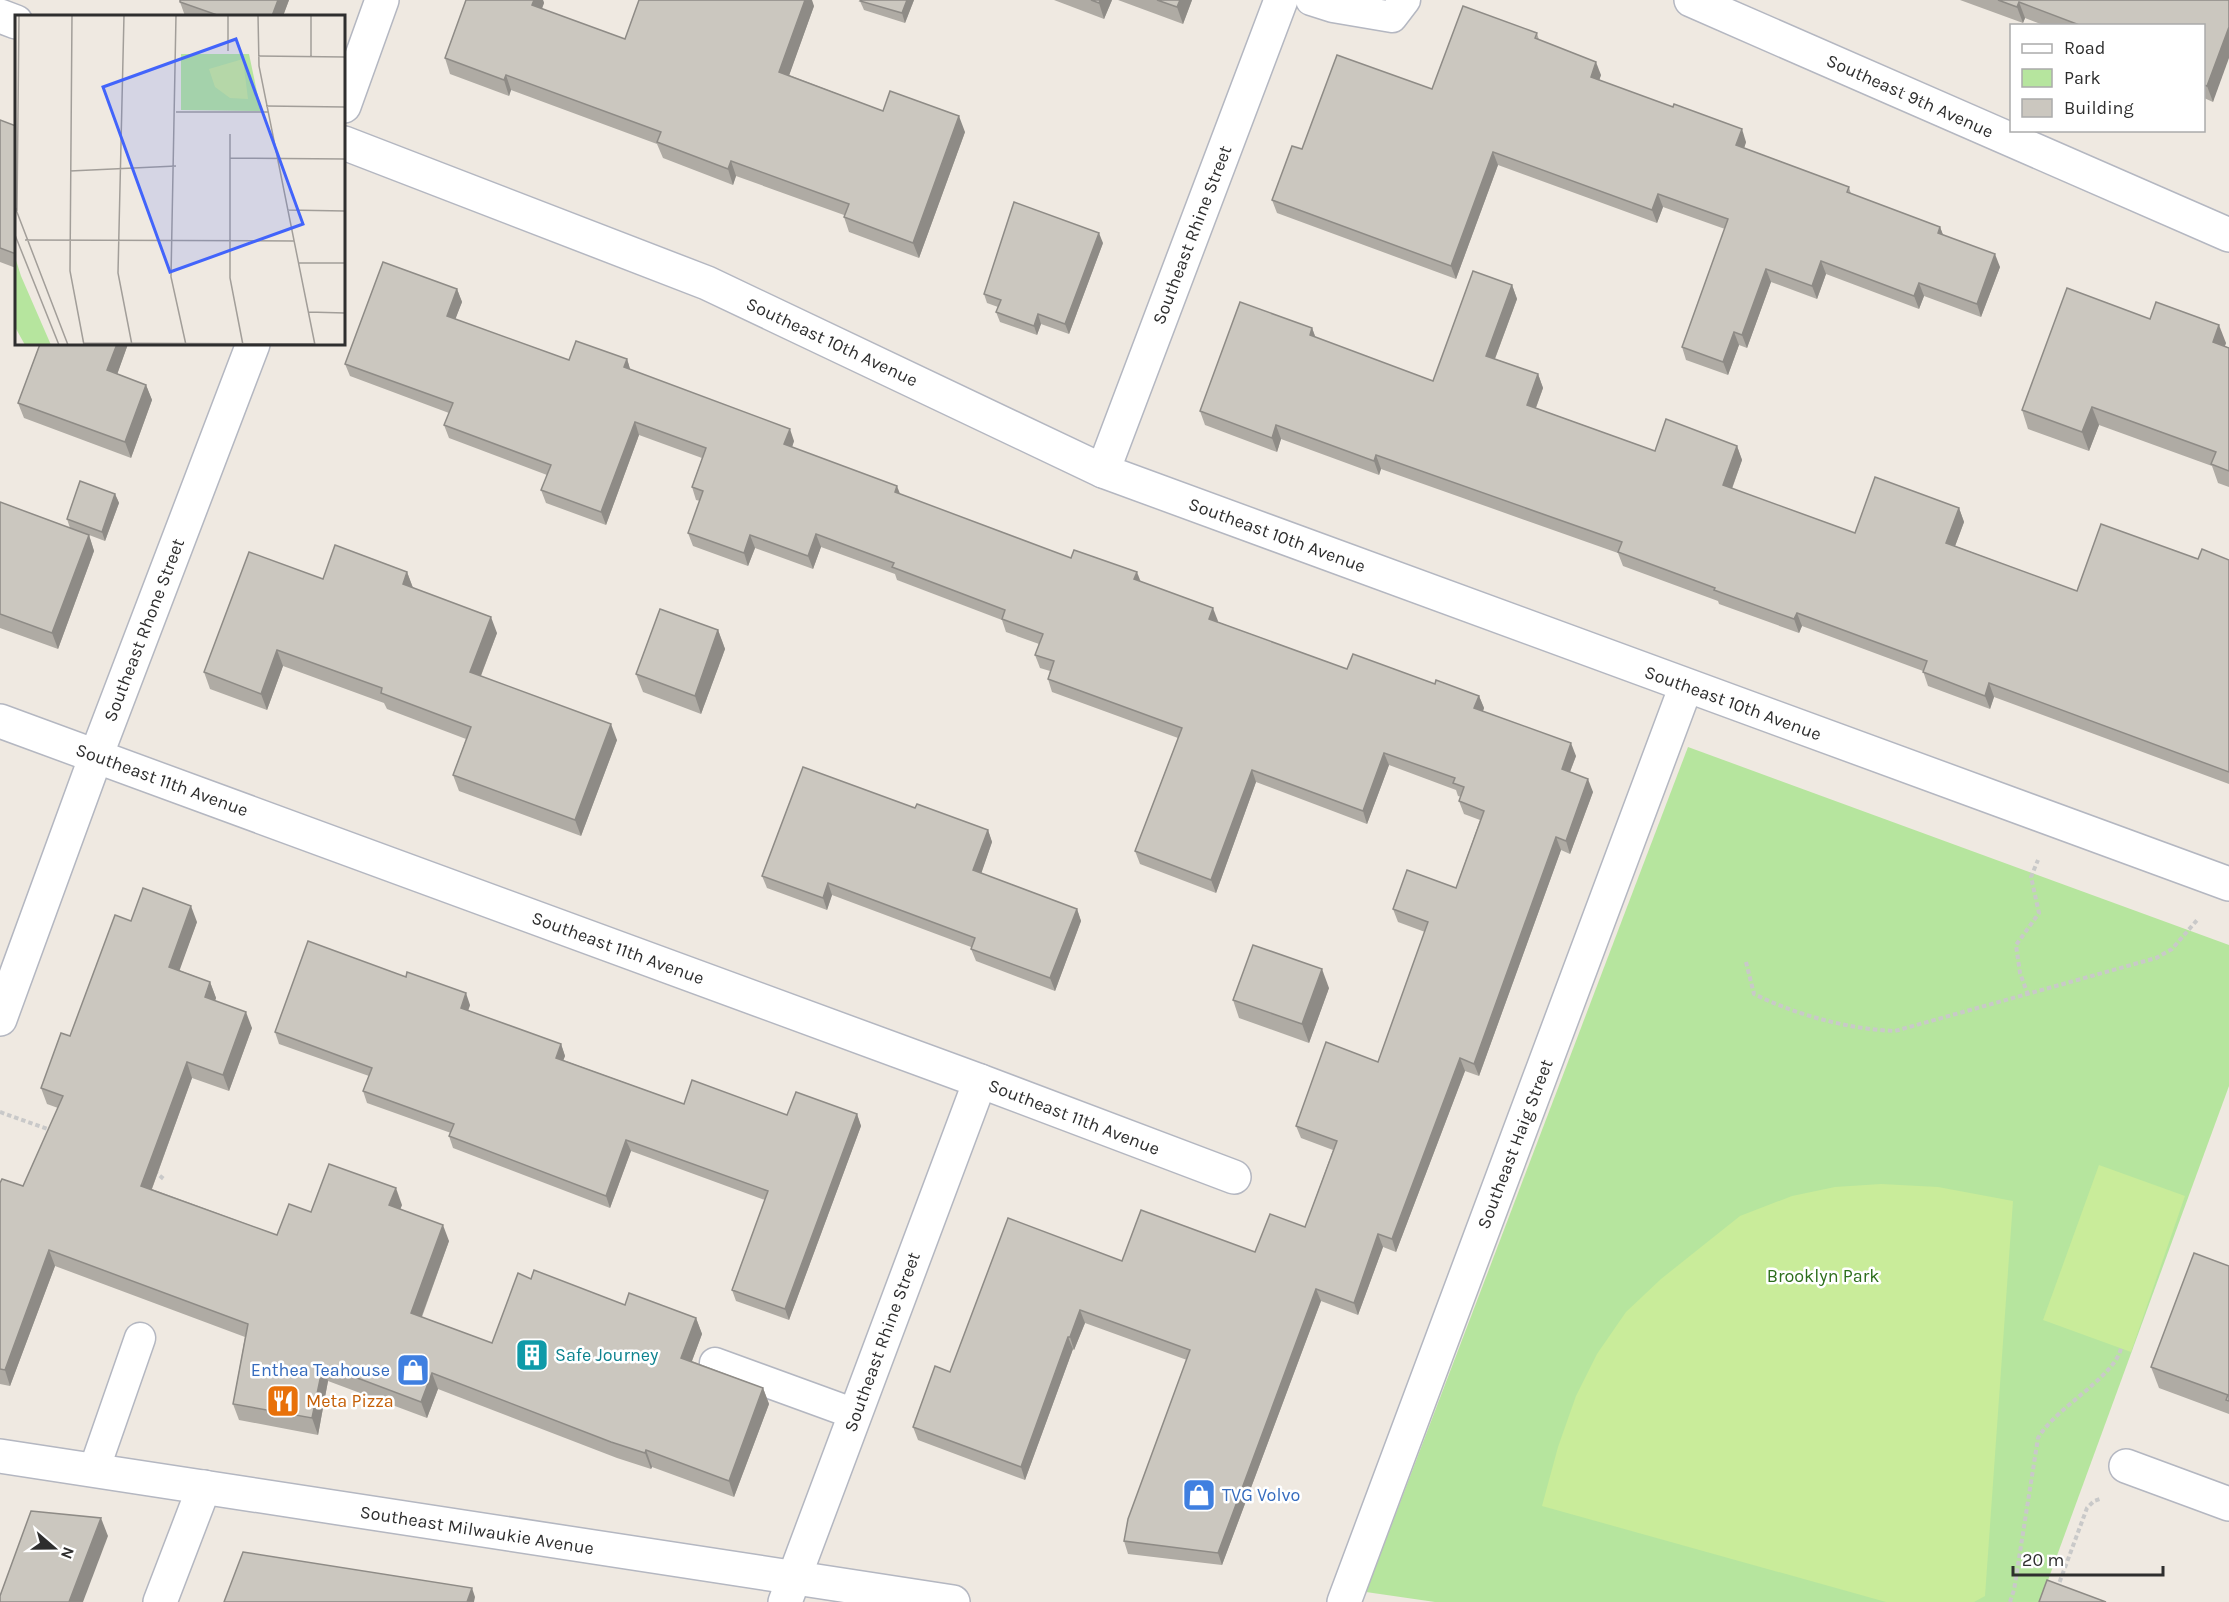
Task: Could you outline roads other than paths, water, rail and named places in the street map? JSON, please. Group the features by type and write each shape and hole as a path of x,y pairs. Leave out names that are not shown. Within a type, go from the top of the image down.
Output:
{"street":[{"path":"345,103 382,0"},
{"name":"Southeast Rhine Street","path":"1103,471 1281,0"},
{"name":"Southeast 9th Avenue","path":"1691,0 2229,235"},
{"path":"0,16 15,22"},
{"name":"Southeast 10th Avenue","path":"345,143 707,283 1103,471 2228,884"},
{"name":"Southeast Rhone Street","path":"0,1019 96,756 253,345"},
{"name":"Southeast Haig Street","path":"1344,1602 1686,686"},
{"name":"Southeast 11th Avenue","path":"0,721 980,1081 1234,1177"},
{"name":"Southeast Rhine Street","path":"789,1590 980,1081"},
{"name":"Southeast Milwaukie Avenue","path":"0,1456 204,1487 789,1590 953,1602"},
{"path":"2126,1466 2229,1504"},
{"path":"160,1602 204,1487"}],"lane":[{"path":"1311,0 1392,17 1405,0"},
{"path":"94,1470 140,1338"},
{"path":"715,1363 855,1414"}],"place":[{"name":"Safe Journey","path":"532,1355"},
{"name":"Enthea Teahouse","path":"413,1370"},
{"name":"Meta Pizza","path":"283,1401"},
{"name":"TVG Volvo","path":"1199,1495"}],"park label":[{"name":"Brooklyn Park","path":"1823,1276"}]}
